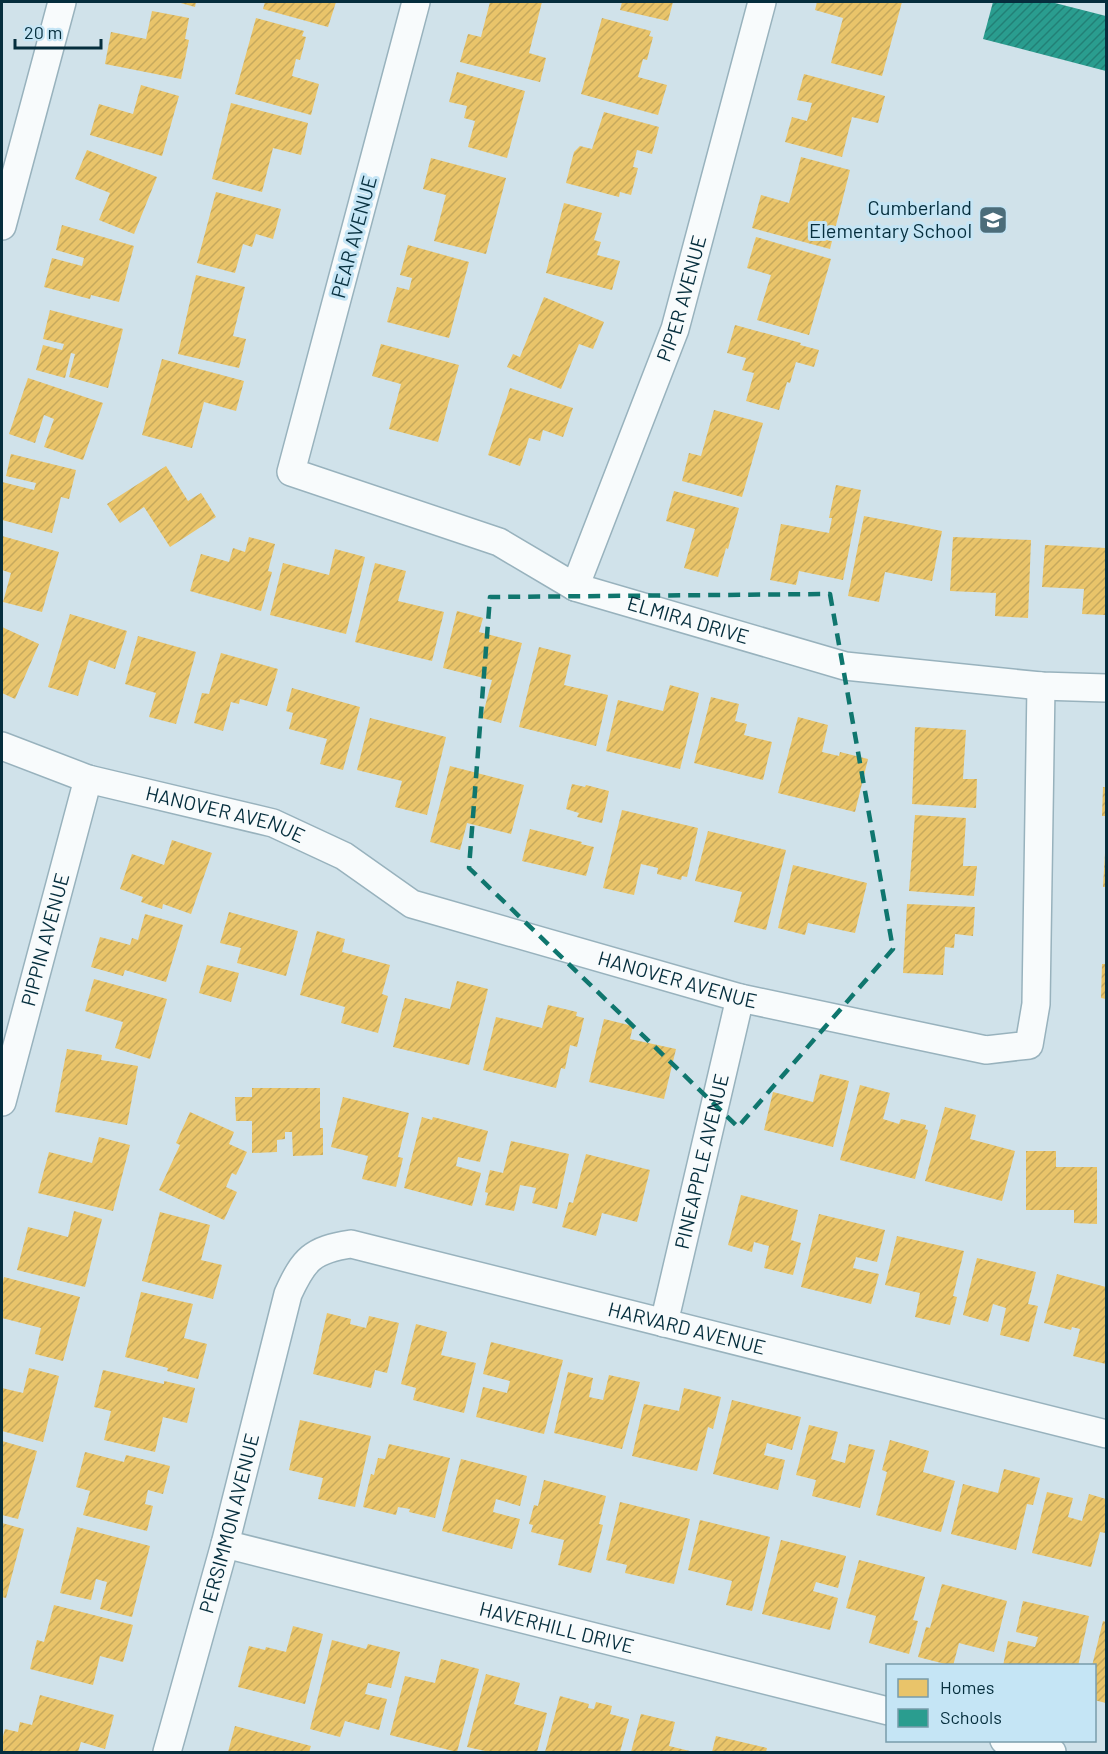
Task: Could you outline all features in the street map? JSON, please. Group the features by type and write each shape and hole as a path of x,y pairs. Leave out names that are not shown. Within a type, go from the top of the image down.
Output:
{"street":[{"path":"2,226 62,2"},
{"name":"PEAR AVENUE","path":"291,472 416,2"},
{"name":"PIPER AVENUE","path":"575,586 675,329 762,2"},
{"name":"ELMIRA DRIVE","path":"291,472 499,542 575,586 844,666 1041,686 1107,688"},
{"name":"HANOVER AVENUE","path":"2,746 88,779 273,823 344,856 412,904 740,998 986,1050 1029,1045 1036,1004 1041,686"},
{"name":"PIPPIN AVENUE","path":"2,1102 88,779"},
{"name":"PINEAPPLE AVENUE","path":"664,1323 740,998"},
{"name":"HARVARD AVENUE","path":"288,1294 297,1275 312,1255 331,1247 351,1244 1107,1434"},
{"name":"PERSIMMON AVENUE","path":"167,1752 225,1544 288,1294"},
{"name":"HAVERHILL DRIVE","path":"225,1544 886,1710"},
{"path":"1013,1742 1052,1752"}],"highlighted area":[{"path":"830,594 893,949 738,1127 469,868 490,597"}],"building: Homes":[{"path":"177,2 196,2 195,7"},
{"path":"265,2 336,2 328,27 263,9"},
{"path":"490,2 542,2 529,53 546,58 540,82 460,62 468,34 481,37"},
{"path":"622,2 673,2 668,21 620,10"},
{"path":"817,2 902,2 882,76 831,63 843,18 815,10"},
{"path":"152,11 189,18 185,39 189,40 181,79 105,64 111,32 146,39"},
{"path":"256,18 304,31 302,36 306,37 300,60 296,59 292,76 319,84 311,115 235,94"},
{"path":"602,18 651,31 649,36 653,37 647,60 643,59 638,77 667,85 658,115 581,94"},
{"path":"457,72 525,91 507,158 468,147 475,121 464,118 467,106 449,102"},
{"path":"804,74 885,96 878,123 852,117 842,157 785,142 792,117 807,121 812,103 797,100"},
{"path":"141,85 179,96 162,156 90,135 99,104 133,114"},
{"path":"231,103 308,123 301,155 273,148 262,192 212,179"},
{"path":"604,112 659,127 652,154 637,150 633,167 638,168 631,195 620,192 619,197 566,183 574,152 580,146 592,149"},
{"path":"87,150 157,177 134,234 99,220 110,193 75,179"},
{"path":"801,157 850,170 830,249 752,228 761,195 789,203"},
{"path":"431,158 506,178 486,254 434,241 446,195 423,189"},
{"path":"216,192 281,209 273,239 256,234 252,247 243,244 235,273 197,263"},
{"path":"564,203 602,213 594,240 601,242 597,255 620,261 612,290 546,273"},
{"path":"62,225 134,246 119,302 91,295 90,299 44,287 52,258 82,266 84,258 56,250"},
{"path":"756,237 831,259 809,335 757,320 771,275 747,268"},
{"path":"408,245 469,262 449,338 387,322 397,287 409,290 412,278 400,275"},
{"path":"196,275 245,287 233,336 246,339 239,368 178,354"},
{"path":"544,297 604,322 593,349 579,344 561,389 507,367 513,354 520,357"},
{"path":"50,310 123,329 108,388 69,377 75,354 71,353 65,378 36,370 43,345 62,350 64,344 43,339"},
{"path":"735,325 819,350 814,367 796,362 790,383 787,382 779,410 746,401 754,373 742,370 746,358 727,353"},
{"path":"381,344 459,365 438,442 389,429 401,384 372,376"},
{"path":"162,359 244,381 236,411 204,402 192,448 142,435"},
{"path":"28,378 103,403 83,460 44,447 54,419 44,415 35,443 9,434"},
{"path":"510,388 573,408 563,437 543,430 540,441 529,438 520,466 488,455"},
{"path":"714,410 763,423 742,497 682,481 689,453 701,456"},
{"path":"11,454 76,470 69,499 61,497 52,533 2,520 2,482 34,490 36,483 6,476"},
{"path":"166,466 188,501 201,493 216,517 170,547 144,507 120,523 107,504"},
{"path":"836,485 861,490 843,580 799,571 796,585 770,580 781,524 829,533 832,518 829,518"},
{"path":"674,491 739,508 718,577 684,568 695,529 666,521"},
{"path":"864,516 942,531 932,581 885,572 879,602 848,596"},
{"path":"2,536 59,552 42,612 3,602 11,573 2,570"},
{"path":"249,537 275,544 268,571 272,572 261,611 190,591 201,554 229,562 233,548 245,552"},
{"path":"953,537 1031,540 1028,618 995,616 996,593 950,591"},
{"path":"1045,545 1106,548 1106,615 1082,614 1084,589 1042,587"},
{"path":"335,549 365,557 346,634 270,615 283,563 329,575"},
{"path":"375,563 406,571 398,601 444,612 432,661 355,642"},
{"path":"457,611 483,618 479,632 522,643 501,723 482,718 492,680 443,668"},
{"path":"70,614 127,631 115,669 89,660 78,696 48,687"},
{"path":"2,627 39,644 15,699 2,693"},
{"path":"138,636 196,652 176,724 149,717 156,693 125,684"},
{"path":"539,647 571,655 564,685 608,695 596,746 519,727"},
{"path":"221,653 278,669 267,706 240,699 239,704 231,702 223,731 194,723 202,693 209,694"},
{"path":"670,685 699,693 680,769 606,751 618,700 663,711"},
{"path":"292,688 360,707 343,770 320,764 327,739 289,729 293,713 286,711"},
{"path":"711,697 739,704 735,721 747,724 744,735 772,742 763,780 694,763"},
{"path":"798,717 828,725 822,752 839,756 840,752 868,759 855,812 778,793"},
{"path":"370,718 446,737 427,815 395,807 402,781 357,770"},
{"path":"915,727 966,730 963,779 977,779 976,808 912,804"},
{"path":"450,766 524,785 511,834 467,823 460,850 430,842"},
{"path":"572,784 609,791 602,823 577,817 579,813 566,809"},
{"path":"1103,787 1106,787 1106,816 1102,816"},
{"path":"622,810 698,828 687,877 682,876 681,880 657,874 658,868 641,864 634,895 603,888"},
{"path":"915,815 966,818 963,866 977,866 974,896 909,891"},
{"path":"530,829 594,847 586,876 522,861"},
{"path":"708,831 786,850 766,930 734,922 742,892 695,881"},
{"path":"172,840 212,853 191,914 163,904 162,909 141,902 143,897 120,889 132,854 164,865"},
{"path":"1105,853 1106,887 1103,887"},
{"path":"793,865 867,883 855,933 808,923 805,935 778,928"},
{"path":"907,904 975,907 973,936 955,934 954,948 945,947 943,975 903,973"},
{"path":"229,912 298,931 286,976 237,963 241,948 220,943"},
{"path":"145,914 183,925 166,982 125,970 123,976 91,967 100,937 130,945 132,938 138,940"},
{"path":"317,931 345,939 342,952 390,965 382,994 388,996 378,1033 341,1023 345,1007 300,995"},
{"path":"1102,964 1106,964 1106,999 1101,998"},
{"path":"207,965 239,973 231,1002 199,993"},
{"path":"94,979 167,999 150,1059 115,1048 123,1022 85,1011"},
{"path":"457,981 488,989 469,1065 393,1047 405,998 450,1009"},
{"path":"548,1005 577,1012 576,1016 584,1018 577,1047 570,1045 565,1069 561,1068 556,1088 483,1070 496,1017 542,1028"},
{"path":"604,1019 633,1026 630,1039 676,1049 664,1099 589,1082"},
{"path":"67,1049 102,1055 101,1060 138,1066 127,1125 55,1112"},
{"path":"820,1074 849,1081 833,1147 764,1130 773,1092 813,1102"},
{"path":"860,1085 890,1093 883,1119 899,1124 901,1119 926,1125 925,1129 928,1130 915,1179 840,1160"},
{"path":"252,1088 320,1088 323,1155 293,1156 292,1132 285,1132 285,1139 277,1140 277,1152 252,1153 252,1121 236,1121 235,1097 252,1097"},
{"path":"343,1097 409,1113 398,1157 403,1158 396,1187 362,1179 368,1156 331,1147"},
{"path":"945,1107 976,1115 970,1139 1015,1151 1002,1201 925,1181"},
{"path":"190,1112 234,1132 229,1144 247,1152 236,1175 232,1173 226,1187 237,1192 224,1220 159,1190 180,1145 176,1143"},
{"path":"422,1117 432,1120 433,1117 488,1131 480,1162 458,1157 456,1166 481,1173 472,1206 404,1188"},
{"path":"99,1137 130,1145 113,1211 38,1193 49,1152 92,1163"},
{"path":"511,1141 569,1154 557,1209 532,1203 536,1188 520,1185 514,1211 485,1205 488,1193 485,1192 490,1170 503,1173"},
{"path":"1026,1151 1056,1151 1056,1167 1097,1167 1097,1224 1074,1223 1074,1210 1026,1210"},
{"path":"586,1154 650,1170 637,1222 602,1213 596,1236 562,1227 569,1202 573,1203"},
{"path":"741,1195 798,1210 791,1240 801,1243 793,1275 764,1268 769,1246 754,1242 752,1252 728,1245"},
{"path":"74,1211 102,1219 85,1287 17,1270 28,1227 68,1237"},
{"path":"160,1212 210,1225 201,1260 222,1265 213,1299 142,1281"},
{"path":"819,1214 885,1230 877,1262 856,1257 853,1268 879,1274 871,1304 801,1287"},
{"path":"897,1236 964,1251 953,1296 957,1297 950,1325 915,1317 920,1293 885,1285"},
{"path":"977,1258 1036,1272 1028,1304 1038,1306 1029,1342 1000,1335 1006,1308 993,1304 988,1322 963,1315"},
{"path":"1057,1274 1106,1287 1106,1364 1073,1356 1080,1329 1072,1327 1071,1330 1044,1323"},
{"path":"4,1277 80,1297 63,1361 35,1354 41,1328 2,1318"},
{"path":"141,1292 193,1304 184,1338 207,1344 198,1379 167,1371 168,1368 125,1357"},
{"path":"327,1313 351,1319 350,1324 366,1328 369,1316 399,1323 387,1373 375,1370 371,1388 313,1374"},
{"path":"416,1324 447,1332 441,1355 476,1363 464,1413 413,1400 416,1388 401,1384"},
{"path":"491,1342 563,1360 544,1434 476,1417 483,1387 507,1393 510,1381 483,1374"},
{"path":"29,1368 59,1376 43,1442 2,1431 2,1388 23,1393"},
{"path":"103,1370 164,1384 164,1381 195,1388 187,1423 163,1417 155,1452 104,1440 111,1411 94,1407"},
{"path":"568,1372 593,1378 589,1397 603,1400 609,1375 640,1382 622,1449 554,1433"},
{"path":"684,1388 721,1397 713,1429 708,1427 697,1471 632,1456 644,1404 679,1411"},
{"path":"732,1400 801,1417 792,1450 767,1443 764,1455 785,1460 778,1490 713,1474"},
{"path":"300,1420 371,1436 355,1507 318,1499 323,1478 289,1470"},
{"path":"809,1425 838,1432 831,1459 845,1463 849,1444 875,1450 860,1508 812,1496 816,1480 796,1475"},
{"path":"890,1440 929,1451 923,1472 955,1481 941,1532 876,1515 887,1472 882,1470"},
{"path":"2,1441 37,1451 18,1519 2,1515"},
{"path":"389,1444 450,1458 435,1518 398,1507 396,1515 363,1507 371,1474 374,1475 378,1458 385,1459"},
{"path":"85,1452 124,1462 126,1455 170,1466 163,1494 148,1490 145,1504 153,1506 147,1531 83,1515 90,1491 76,1487"},
{"path":"461,1459 527,1476 520,1506 496,1499 493,1512 520,1519 512,1549 442,1531"},
{"path":"1004,1469 1040,1478 1033,1505 1027,1504 1016,1550 951,1534 963,1484 998,1493"},
{"path":"544,1480 606,1496 599,1524 603,1525 591,1573 558,1565 564,1540 531,1532 533,1525 529,1524 534,1505 538,1506"},
{"path":"1047,1492 1073,1498 1068,1517 1082,1521 1089,1494 1106,1499 1106,1533 1100,1532 1091,1567 1032,1553"},
{"path":"620,1502 690,1519 674,1584 625,1573 627,1565 606,1560"},
{"path":"700,1520 770,1537 752,1611 726,1605 732,1581 688,1570"},
{"path":"2,1523 24,1529 6,1598 2,1597"},
{"path":"77,1527 150,1546 132,1617 100,1609 107,1582 96,1579 91,1600 60,1593"},
{"path":"781,1540 846,1556 838,1588 816,1582 813,1591 838,1598 830,1630 762,1614"},
{"path":"859,1560 925,1577 913,1620 918,1621 909,1654 869,1643 876,1616 846,1608"},
{"path":"942,1584 1007,1601 994,1652 959,1643 954,1664 918,1657 926,1627 930,1628"},
{"path":"1023,1601 1089,1616 1078,1664 1003,1664 1008,1641 1035,1647 1038,1637 1016,1632"},
{"path":"54,1605 133,1625 123,1662 100,1656 93,1685 30,1669 37,1640 44,1642"},
{"path":"1103,1621 1106,1622 1106,1703 1096,1700 1096,1664 1092,1664"},
{"path":"293,1626 323,1634 305,1704 238,1687 249,1646 286,1652"},
{"path":"332,1640 366,1649 368,1644 400,1652 391,1688 368,1683 365,1694 387,1699 379,1730 345,1721 340,1737 310,1729"},
{"path":"441,1659 479,1669 457,1752 390,1735 405,1676 435,1683"},
{"path":"486,1674 520,1683 514,1704 547,1713 537,1752 490,1752 467,1747"},
{"path":"40,1695 114,1715 105,1749 81,1742 78,1752 2,1752 5,1729 18,1732 20,1722 32,1725"},
{"path":"560,1696 589,1704 588,1708 594,1709 596,1702 612,1706 610,1714 629,1719 620,1752 545,1752"},
{"path":"641,1714 675,1722 669,1746 694,1752 631,1752"},
{"path":"235,1726 311,1746 309,1752 228,1752"},
{"path":"716,1736 767,1748 766,1752 712,1752"}],"building: Schools":[{"path":"993,2 1051,2 1106,16 1106,71 983,39"}],"place":[{"name":"Cumberland Elementary School","path":"993,220"}]}
